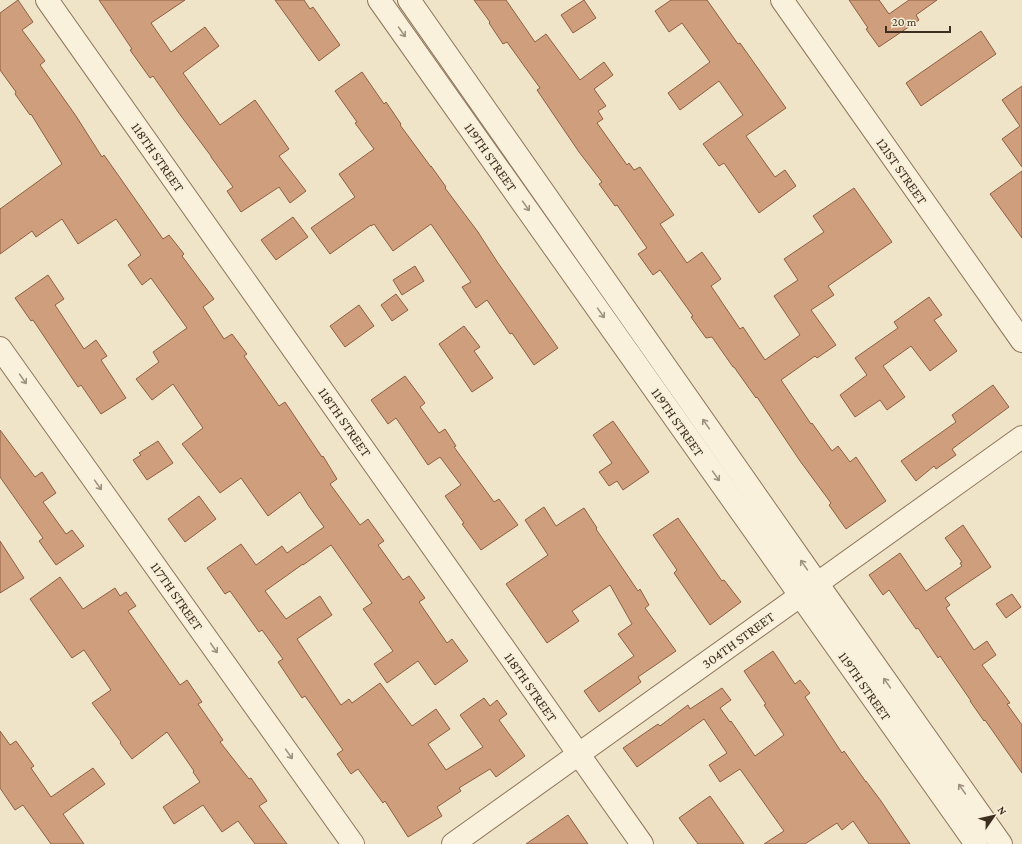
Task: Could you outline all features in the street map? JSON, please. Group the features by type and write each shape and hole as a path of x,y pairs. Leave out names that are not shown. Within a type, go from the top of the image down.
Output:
{"street":[{"name":"118TH STREET","path":"47,0 642,844"},
{"name":"119TH STREET","path":"379,0 809,589 1001,844"},
{"name":"119TH STREET","path":"409,0 809,589 976,844"},
{"name":"121ST STREET","path":"782,0 1022,341"},
{"name":"117TH STREET","path":"0,348 353,844"},
{"name":"304TH STREET","path":"453,844 1022,437"}],"building":[{"path":"18,0 33,22 22,30 45,61 40,65 76,116 102,157 104,155 163,239 169,235 184,254 182,256 214,299 203,307 224,339 232,334 247,354 244,356 279,406 285,402 322,457 323,456 337,479 330,484 360,525 368,519 384,541 378,545 403,580 409,576 425,598 419,602 447,643 452,639 468,661 435,685 418,661 387,683 374,664 393,651 363,609 372,603 331,545 265,591 286,619 320,596 332,615 297,639 341,705 349,699 352,703 380,683 412,726 436,709 450,729 428,744 446,770 483,747 460,715 484,698 490,706 497,700 507,714 499,720 525,756 496,777 490,769 459,788 461,791 437,807 442,816 408,837 385,801 383,803 358,769 351,774 337,754 343,750 305,696 302,698 278,662 283,659 262,630 259,632 230,591 225,594 207,568 241,544 256,565 282,546 287,553 324,527 300,492 268,516 241,478 220,493 182,444 203,428 173,384 152,400 136,379 159,362 153,352 187,328 151,278 142,285 128,265 141,255 116,219 78,244 62,219 36,237 32,231 0,254 0,209 62,164 31,114 30,115 15,94 16,92 0,70 0,13"},
{"path":"99,0 185,0 151,23 171,52 205,27 219,46 183,73 220,125 255,100 289,149 279,156 306,191 290,203 279,187 241,212 227,191 233,187 153,76 150,78 130,50 132,49"},
{"path":"275,0 304,0 310,9 313,7 340,45 319,61"},
{"path":"474,0 506,0 535,42 546,34 580,80 604,62 613,75 594,89 606,106 598,111 603,119 597,123 627,165 629,163 634,170 640,167 674,215 660,224 687,263 702,252 721,279 711,286 740,329 743,327 765,360 800,335 774,296 798,280 784,259 824,232 813,216 854,188 892,242 828,286 834,295 811,310 836,345 817,358 815,356 781,380 811,424 812,423 832,451 838,446 850,462 856,457 886,501 846,529 829,505 831,503 800,461 757,397 756,398 712,337 706,338 691,317 693,316 660,270 653,275 638,254 647,248 617,205 615,206 599,184 602,182 579,152 537,90 540,88 507,42 503,44 489,23 490,22"},
{"path":"584,0 596,18 573,33 561,15"},
{"path":"671,0 707,0 738,44 740,43 786,108 746,136 775,177 785,170 796,186 759,213 724,163 719,166 703,144 743,115 719,81 680,110 668,93 710,62 682,23 669,32 655,11"},
{"path":"849,0 879,0 889,14 909,0 937,0 916,15 919,20 879,47 866,29 868,28"},
{"path":"981,31 996,54 921,106 906,83"},
{"path":"362,72 384,104 386,102 401,124 400,125 478,232 558,348 534,365 512,333 510,334 487,300 476,308 462,287 471,282 431,224 393,251 374,224 330,254 311,228 355,197 339,174 374,149 355,123 357,122 335,91"},
{"path":"1022,86 1022,167 1002,139 1020,126 1002,100"},
{"path":"1022,171 1022,238 990,194"},
{"path":"293,217 308,237 276,260 261,240"},
{"path":"415,266 424,281 402,295 393,280"},
{"path":"48,275 64,299 55,305 84,349 96,340 107,356 101,360 126,398 101,414 81,385 78,387 33,320 31,321 15,298"},
{"path":"396,294 408,310 392,321 381,305"},
{"path":"929,297 942,315 934,320 957,351 930,371 911,346 883,366 905,397 887,410 880,400 855,417 840,395 867,375 855,358 898,328 894,322"},
{"path":"359,305 374,326 345,347 330,326"},
{"path":"464,326 480,347 474,351 493,378 472,392 439,344"},
{"path":"405,376 425,403 420,407 439,433 445,429 456,446 454,447 494,502 499,499 518,525 481,550 462,524 464,523 445,496 461,485 440,457 428,465 396,418 388,424 371,400"},
{"path":"993,385 1009,407 952,449 956,455 936,469 934,466 916,481 901,461 956,422 952,415"},
{"path":"613,421 649,472 623,490 617,481 609,486 599,472 612,463 593,435"},
{"path":"0,430 35,477 42,472 56,493 43,502 66,534 72,530 84,546 56,565 39,541 43,538 0,477"},
{"path":"158,441 173,463 147,480 133,460 141,455 139,453"},
{"path":"199,496 216,519 185,542 168,519"},
{"path":"544,507 556,526 584,508 597,528 596,529 638,591 640,589 649,605 645,608 676,651 638,677 641,682 599,712 584,691 634,656 618,634 632,624 610,585 572,611 579,621 547,643 506,584 548,555 525,520"},
{"path":"678,518 722,581 724,580 741,602 710,625 674,573 677,570 653,535"},
{"path":"963,525 991,567 945,598 950,605 946,608 974,650 987,641 996,655 982,665 1010,703 1007,704 1022,725 1022,773 985,720 984,721 940,656 938,658 918,628 916,629 889,590 883,595 869,575 900,553 926,591 962,566 960,563 962,562 945,538"},
{"path":"0,541 24,578 0,593"},
{"path":"60,577 83,609 115,588 120,596 126,592 136,606 128,611 180,685 187,680 202,702 198,704 223,740 220,742 249,779 251,778 267,801 259,806 287,844 255,844 238,821 222,832 203,805 174,824 163,807 200,782 167,732 132,759 92,703 111,690 84,650 72,658 30,599"},
{"path":"1012,594 1021,607 1006,618 996,604"},
{"path":"773,651 795,684 800,680 810,693 805,697 842,753 844,751 881,801 910,844 869,844 853,821 842,830 837,823 805,844 764,844 784,831 740,769 720,782 709,765 727,753 704,719 637,767 623,748 658,724 660,726 688,705 690,709 722,688 731,700 720,708 730,722 731,721 755,756 784,735 744,671"},
{"path":"0,731 10,745 16,741 34,766 31,768 51,797 93,768 105,784 63,814 84,844 51,844 23,805 15,810 0,788"},
{"path":"710,796 744,844 698,844 679,818"},
{"path":"568,815 588,844 526,844"}]}
